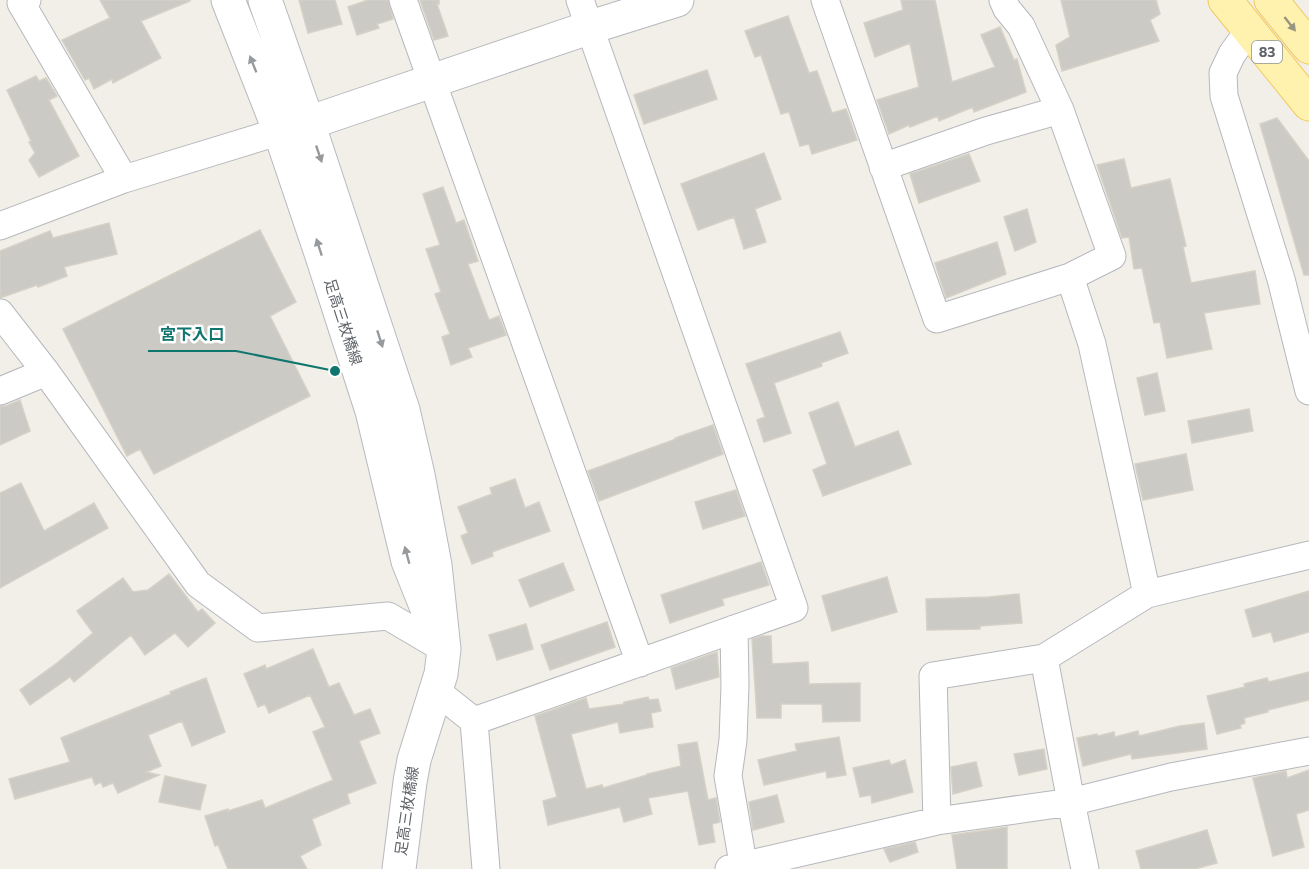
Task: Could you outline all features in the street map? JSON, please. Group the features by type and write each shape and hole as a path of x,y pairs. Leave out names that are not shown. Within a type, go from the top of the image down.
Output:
{"main road":[{"name":"足高三枚橋線","path":"228,0 294,127 403,410 418,475 435,565 444,649 441,674 412,771 399,869"},
{"name":"足高三枚橋線","path":"265,0 294,127"},
{"path":"294,127 432,81 586,14 677,0"},
{"name":"83","path":"1225,0 1309,104"},
{"name":"83","path":"1271,0 1309,47"}],"street":[{"path":"27,0 21,3 124,179"},
{"path":"403,0 640,663"},
{"path":"825,0 937,319 1070,277 1112,256 1060,110 1021,26 1007,9 1003,0"},
{"path":"474,721 794,608 586,14"},
{"path":"1250,30 1232,54 1223,73 1224,96 1281,279 1309,391"},
{"path":"883,167 986,131 1060,110"},
{"path":"0,226 124,179 294,127"},
{"path":"1070,277 1092,344 1147,594"},
{"path":"0,312 46,372 198,584 258,628 388,616 444,649"},
{"path":"0,391 46,372"},
{"path":"937,821 933,676 1044,658 1147,594 1309,555"},
{"path":"734,629 733,740 728,776 739,868 937,821 1071,802 1171,777 1309,751"},
{"path":"1044,658 1085,869"},
{"path":"435,690 474,721 486,869"}],"building":[{"path":"100,0 190,1 141,21 161,58 113,83 112,79 94,89 89,78 85,80 62,40 110,18"},
{"path":"299,0 335,0 342,24 308,33"},
{"path":"368,0 388,0 393,19 377,24 379,28 357,35 348,7"},
{"path":"420,0 439,0 437,4 448,36 434,40"},
{"path":"901,0 935,0 952,82 995,67 981,35 1000,27 1014,60 1017,59 1026,92 974,112 973,107 939,121 938,116 889,134 877,100 919,87 910,43 875,57 864,23 903,10"},
{"path":"1061,0 1156,0 1160,14 1150,20 1159,41 1062,71 1056,45 1070,37"},
{"path":"788,16 809,73 817,71 832,113 846,109 857,140 812,154 809,144 800,146 789,112 781,114 761,55 755,57 745,31"},
{"path":"707,70 717,99 644,124 634,95"},
{"path":"36,76 39,81 46,78 57,96 49,100 79,156 39,177 29,160 35,153 29,142 31,141 7,90"},
{"path":"1277,118 1309,161 1309,275 1304,275 1260,124"},
{"path":"764,153 781,199 755,209 766,242 744,249 734,217 698,230 681,184"},
{"path":"969,154 980,181 919,203 910,174"},
{"path":"1124,159 1131,188 1170,179 1186,246 1183,247 1191,283 1255,271 1260,304 1204,313 1212,349 1167,358 1160,322 1154,323 1142,268 1134,269 1129,237 1122,238 1097,165"},
{"path":"443,187 456,223 464,220 478,261 468,264 489,320 499,316 506,335 468,348 472,357 451,365 442,337 450,334 435,294 441,292 426,249 440,245 423,194"},
{"path":"1027,209 1036,242 1015,251 1004,217"},
{"path":"109,223 117,254 64,267 67,276 0,298 0,251 50,231 53,238"},
{"path":"260,230 296,302 270,316 310,396 154,474 140,449 127,456 63,329"},
{"path":"997,242 1006,274 946,298 935,263"},
{"path":"840,332 848,353 821,363 822,366 774,383 791,433 764,442 757,420 765,417 746,364"},
{"path":"1157,373 1165,411 1145,415 1137,378"},
{"path":"20,400 30,431 0,445 0,406"},
{"path":"838,402 855,447 898,431 911,464 823,496 813,470 827,464 809,413"},
{"path":"1249,409 1253,431 1192,443 1188,421"},
{"path":"713,425 723,454 599,501 588,471"},
{"path":"1186,454 1193,490 1143,500 1135,464"},
{"path":"515,479 525,508 539,502 550,531 492,552 493,556 472,564 461,536 468,533 458,507 492,494 490,488"},
{"path":"21,483 44,531 94,503 108,528 0,588 0,493"},
{"path":"736,490 745,516 703,529 695,502"},
{"path":"761,562 769,585 722,599 724,605 670,623 661,595"},
{"path":"563,563 574,590 530,607 519,580"},
{"path":"169,574 198,612 202,609 215,623 188,647 175,633 145,655 131,635 74,682 70,677 30,705 20,690 93,633 77,611 123,578 133,592 148,590"},
{"path":"887,577 897,612 832,631 822,596"},
{"path":"1309,591 1309,632 1274,642 1271,632 1253,637 1245,610"},
{"path":"1019,594 1022,623 980,626 980,629 927,630 926,599"},
{"path":"607,622 615,647 550,670 541,645"},
{"path":"526,624 533,649 497,660 489,635"},
{"path":"771,636 772,664 808,662 809,684 860,683 860,721 823,722 822,704 781,704 781,718 757,718 752,639"},
{"path":"313,649 329,687 339,683 354,715 370,709 380,733 359,741 376,783 347,794 350,803 312,819 321,845 300,856 307,869 228,869 218,845 215,846 205,816 262,800 265,808 333,780 313,732 325,727 310,695 269,713 265,704 258,707 244,674 265,665 266,669"},
{"path":"717,652 719,677 676,689 671,668"},
{"path":"1309,672 1309,700 1244,718 1245,723 1240,725 1241,728 1217,734 1207,696 1245,687 1244,684 1267,678 1269,682"},
{"path":"206,678 225,732 192,746 182,721 148,735 161,766 146,772 159,775 118,793 113,783 103,787 101,782 95,785 92,777 15,799 9,779 70,762 61,738"},
{"path":"648,697 649,700 658,699 661,711 651,713 653,727 620,733 618,722 571,734 586,789 602,785 603,788 681,766 678,745 697,742 708,800 716,798 720,822 712,824 715,842 699,845 688,791 648,798 652,814 624,822 620,807 548,825 543,801 557,797 535,716 586,698 589,709 624,704 624,702"},
{"path":"1204,723 1207,749 1132,759 1131,754 1083,766 1077,738 1114,732 1115,737 1138,731 1139,736"},
{"path":"839,737 846,775 827,778 826,771 764,785 758,760 797,751 795,744"},
{"path":"1044,749 1047,769 1019,775 1014,754"},
{"path":"889,760 891,765 905,760 913,792 872,803 871,795 860,797 853,768"},
{"path":"976,762 982,786 953,794 951,767"},
{"path":"1309,770 1309,810 1296,814 1304,847 1273,856 1253,778 1286,771 1287,778"},
{"path":"165,776 206,785 200,810 159,802"},
{"path":"777,795 784,822 753,830 749,802"},
{"path":"1007,827 1007,869 957,869 952,835"},
{"path":"1207,830 1217,863 1195,869 1141,869 1136,851"},
{"path":"915,842 918,852 890,862 884,849"}],"place":[{"name":"宮下入口","path":"335,371"}]}
